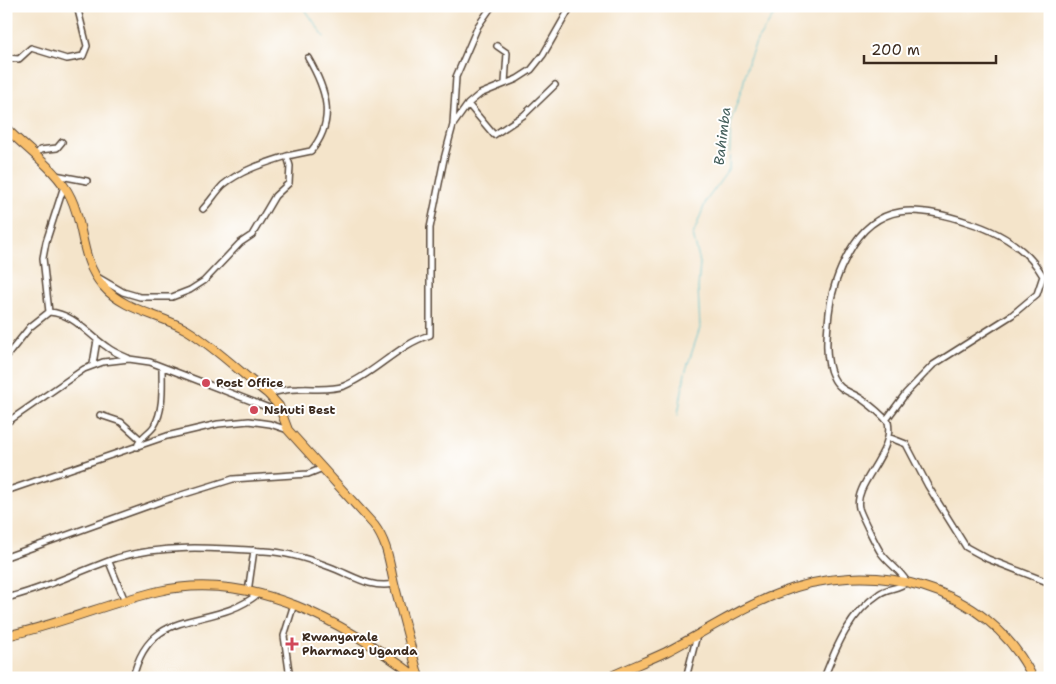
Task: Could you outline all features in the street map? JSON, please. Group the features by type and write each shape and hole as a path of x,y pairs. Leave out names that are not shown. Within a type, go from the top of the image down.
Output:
{"highway":[{"path":"6,128 64,186 75,207 84,251 94,275 106,290 118,299 186,330 268,394 283,413 288,430 380,533 390,556 394,584 418,678"},
{"path":"607,678 664,652 778,593 804,586 861,578 907,582 955,598 985,616 1015,647 1033,678"},
{"path":"6,636 161,591 193,587 248,592 294,604 345,630 418,678"}],"street":[{"path":"6,13 7,6"},
{"path":"6,58 19,59 31,48 68,59 83,56 87,50 86,36 77,6"},
{"path":"268,394 286,390 343,386 375,369 412,341 430,335 430,228 444,158 453,125 455,82 478,26 492,6"},
{"path":"453,125 468,104 480,94 517,80 537,64 571,6"},
{"path":"497,46 507,53 505,83"},
{"path":"203,209 222,186 237,176 260,164 312,151 328,115 322,90 308,58"},
{"path":"468,104 494,135 524,115 555,85"},
{"path":"35,156 40,150 57,148 62,142"},
{"path":"94,275 123,292 140,297 172,297 198,285 240,243 252,234 275,196 288,187 290,166 287,156"},
{"path":"54,175 87,181"},
{"path":"49,312 43,258 46,242 64,186"},
{"path":"824,678 838,643 858,615 879,594 901,588 907,582 879,550 859,506 864,486 877,464 888,437 889,428 886,420 863,400 839,386 832,375 829,364 828,319 834,285 842,264 861,232 873,221 894,212 917,211 941,214 978,226 1017,246 1037,265 1043,276 1037,294 1012,315 933,366 906,393 886,420"},
{"path":"6,357 30,327 49,312 66,315 98,340 129,359 162,367 283,413"},
{"path":"93,364 98,340"},
{"path":"6,423 93,364 129,359"},
{"path":"137,447 140,439 153,429 158,416 162,367"},
{"path":"100,415 121,422 140,439"},
{"path":"6,492 185,431 236,421 263,423 288,430"},
{"path":"888,437 903,440 906,444 928,486 966,547 988,559 1050,583"},
{"path":"6,557 162,501 228,481 269,475 308,474 323,468"},
{"path":"6,598 36,591 109,562 158,550 205,548 280,553 308,559 373,584 394,584"},
{"path":"248,592 254,550"},
{"path":"109,562 125,601"},
{"path":"133,678 142,650 164,630 184,621 238,608 258,594"},
{"path":"290,678 284,636 294,604"},
{"path":"686,678 698,634"}],"waterway":[{"path":"303,6 324,37"},
{"name":"Bahimba","path":"678,415 685,373 700,328 698,288 700,263 693,235 706,201 729,169 731,120 743,85 749,59 757,40 780,6"}],"place":[{"name":"Post Office","path":"206,383"},
{"name":"Nshuti Best","path":"254,410"},
{"name":"Rwanyarale Pharmacy Uganda","path":"292,644"}]}
